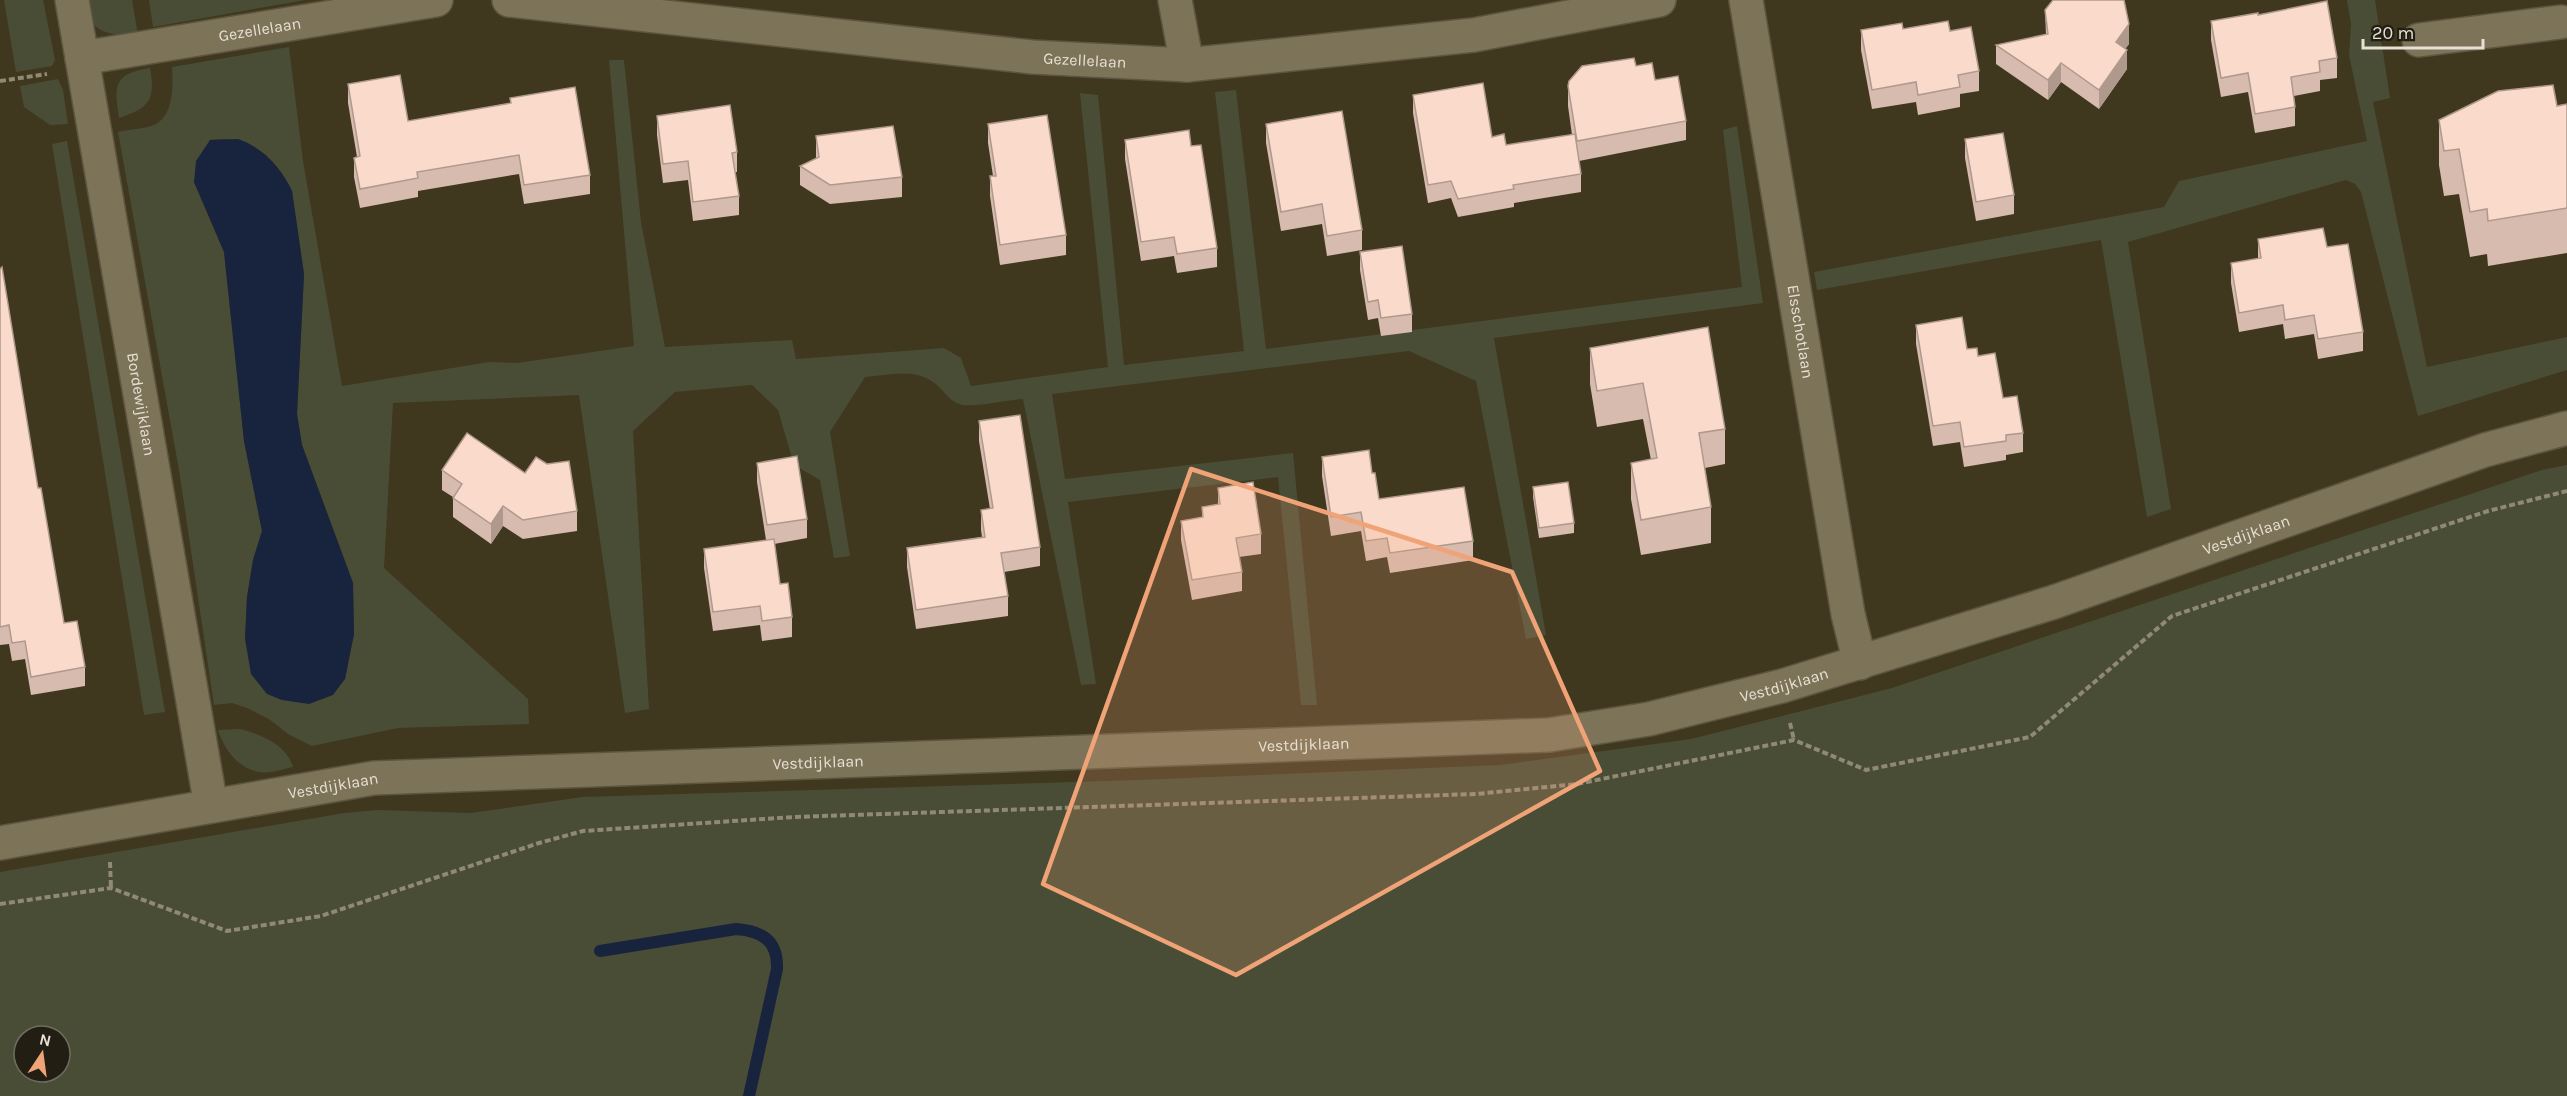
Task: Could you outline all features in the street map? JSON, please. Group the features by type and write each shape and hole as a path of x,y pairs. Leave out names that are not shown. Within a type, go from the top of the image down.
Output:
{"street":[{"name":"Bordewijklaan","path":"72,0 211,806"},
{"name":"Gezellelaan","path":"82,58 436,0"},
{"name":"Gezellelaan","path":"509,0 1032,57 1187,65 1474,35 1659,0"},
{"path":"1175,0 1187,65"},
{"name":"Elsschotlaan","path":"1746,0 1846,603 1860,663"},
{"path":"2419,40 2562,17"},
{"name":"Vestdijklaan","path":"0,843 374,778 1549,735 1649,719 1782,686 2054,602 2485,450 2567,428"}],"path":[{"path":"0,81 10,79"}],"highlighted area":[{"path":"1191,469 1512,572 1600,771 1236,975 1043,884"}],"green space":[{"path":"4,0 43,0 55,60 52,66 16,72"},
{"path":"86,0 132,0 138,35 102,31 91,20"},
{"path":"149,0 305,0 153,27"},
{"path":"2347,0 2375,0 2390,98 2373,102 2427,367 2567,337 2567,370 2418,416 2361,192 2355,184 2346,180 2128,242 2171,509 2147,517 2101,240 1817,290 1814,272 2164,207 2179,181 2367,141 2349,55 2351,24"},
{"path":"289,47 303,161 342,386 489,362 517,363 634,346 609,60 624,60 641,222 665,347 792,340 796,359 944,348 961,358 971,386 1108,367 1080,93 1098,95 1124,365 1244,351 1215,92 1236,90 1266,349 1742,287 1723,130 1737,126 1763,303 1494,338 1546,635 1526,639 1476,381 1409,351 1052,394 1065,479 1293,453 1317,705 1301,705 1278,477 1068,502 1096,684 1081,685 1023,399 962,405 951,399 929,379 912,374 893,374 865,377 830,432 850,556 834,558 820,480 794,465 778,410 752,385 675,392 633,431 649,709 625,713 579,395 393,403 384,568 528,699 529,724 398,728 312,746 247,708 232,703 214,705 179,470 118,132 148,127 162,119 171,98 172,67","holes":["210,140 235,140 256,148 273,162 292,191 304,274 297,414 302,445 353,583 354,634 345,679 245,639 247,597 253,560 262,531 244,441 224,252 194,182"]},
{"path":"150,68 152,88 148,101 144,106 119,118 117,89 119,83 129,74"},
{"path":"58,79 63,90 68,124 50,125 24,107 20,86"},
{"path":"67,141 165,712 144,715 52,144"},
{"path":"2567,465 2567,1096 0,1096 0,872 344,813 378,810 471,813 582,797 1137,780 1500,765 1691,739 1892,688 2542,470"},
{"path":"240,729 257,734 279,746 290,759 293,767 264,772 245,767 228,751 218,730"}],"water":[{"path":"238,139 255,147 270,159 292,191 304,274 297,414 302,445 353,583 354,634 345,679 333,695 309,704 282,700 267,694 251,674 245,639 247,597 253,560 262,531 244,441 224,252 194,182 196,161 210,140"}],"building":[{"path":"2053,0 2124,0 2129,24 2116,42 2127,50 2099,90 2061,63 2048,80 1996,45 2048,34 2045,10"},
{"path":"2327,1 2337,58 2319,61 2320,72 2291,77 2295,107 2255,114 2248,73 2221,78 2211,21 2258,13 2258,15"},
{"path":"1948,21 1950,31 1971,27 1979,71 1958,75 1960,87 1918,95 1916,82 1872,90 1861,30 1902,23 1903,29"},
{"path":"1634,58 1636,66 1652,63 1655,80 1678,76 1686,121 1577,141 1569,81 1582,66"},
{"path":"400,75 408,121 511,103 510,98 575,87 590,175 524,185 519,155 417,172 418,178 360,189 354,158 360,156 348,84"},
{"path":"1483,83 1492,137 1504,134 1506,145 1575,134 1581,174 1513,185 1514,189 1458,199 1451,181 1428,185 1413,95"},
{"path":"2553,85 2557,106 2567,104 2567,208 2488,221 2487,209 2470,212 2459,149 2444,151 2439,120 2498,91"},
{"path":"730,105 737,152 732,153 739,196 693,202 688,161 663,164 657,116"},
{"path":"1342,111 1362,230 1327,236 1322,204 1281,212 1266,124"},
{"path":"1047,115 1066,235 1000,245 990,176 996,176 988,124"},
{"path":"893,126 902,177 830,185 800,166 819,157 816,136"},
{"path":"1189,130 1191,146 1201,145 1217,248 1177,254 1174,237 1141,242 1125,140"},
{"path":"2003,133 2014,195 1976,202 1965,139"},
{"path":"2323,228 2327,247 2348,244 2363,332 2318,339 2314,315 2285,320 2283,305 2239,313 2231,263 2261,258 2258,239"},
{"path":"1402,246 1412,314 1381,318 1378,300 1368,302 1360,252"},
{"path":"2,267 38,488 41,488 64,623 77,621 85,667 31,677 25,641 12,643 9,625 0,627 0,269"},
{"path":"1962,317 1967,349 1977,348 1978,356 1995,353 2003,398 2017,396 2023,433 2006,435 2006,441 1964,447 1960,422 1933,426 1916,325"},
{"path":"1708,327 1725,429 1699,433 1711,507 1641,520 1631,463 1657,458 1643,383 1597,391 1590,348"},
{"path":"1020,415 1040,547 1001,553 1008,596 916,610 907,548 985,537 981,510 993,508 979,421"},
{"path":"467,433 525,473 536,457 547,464 569,461 577,511 523,520 503,506 491,524 453,498 462,484 442,470"},
{"path":"1369,450 1379,499 1464,487 1473,541 1390,553 1387,538 1366,541 1361,512 1331,517 1322,457"},
{"path":"797,456 807,519 767,525 757,463"},
{"path":"1253,482 1261,534 1236,538 1242,572 1192,580 1181,521 1203,517 1202,507 1220,504 1218,488"},
{"path":"1568,482 1574,523 1539,528 1533,487"},
{"path":"774,539 780,584 788,583 792,617 762,621 760,606 713,612 704,549"}],"waterway":[{"path":"600,951 736,929 754,932 767,939 775,951 777,969 749,1096"}]}
